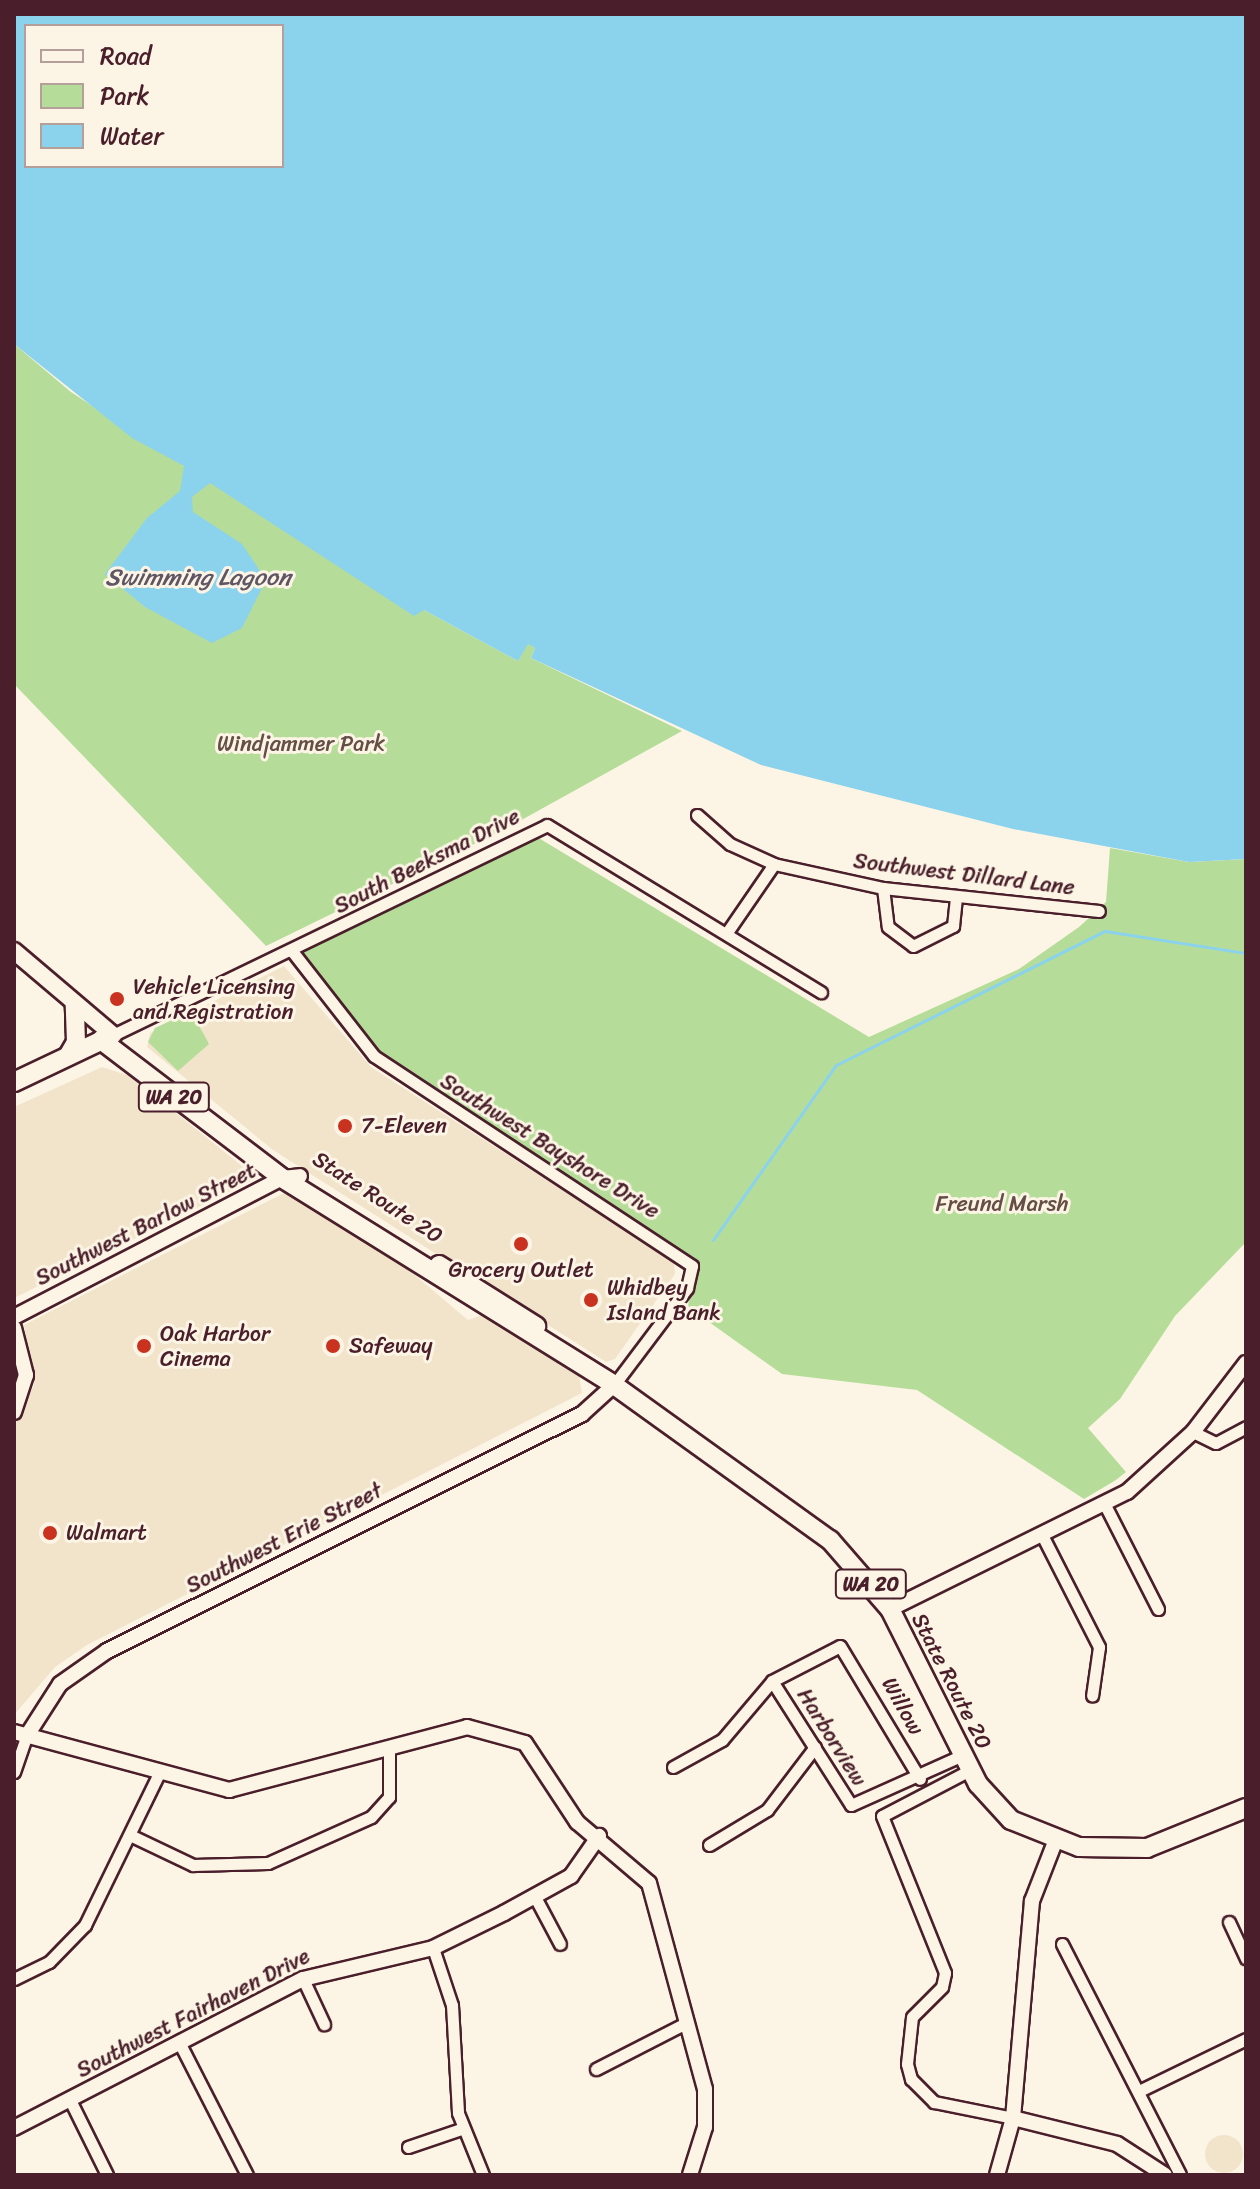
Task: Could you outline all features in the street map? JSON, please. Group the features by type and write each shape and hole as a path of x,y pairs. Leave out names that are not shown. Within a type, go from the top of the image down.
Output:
{"main road":[{"path":"14,951 112,1041"},
{"path":"68,1056 76,1042 75,1005"},
{"path":"14,1082 68,1056 112,1041"},
{"path":"14,1095 112,1041"},
{"name":"WA 20","path":"112,1041 291,1177"},
{"name":"State Route 20","path":"291,1177 589,1360 614,1385 830,1540 890,1609 966,1762 1011,1820 1055,1842 1147,1848 1246,1808"}],"street":[{"name":"Southwest Dillard Lane","path":"697,815 730,844 774,864 883,888 1099,911"},
{"name":"South Beeksma Drive","path":"112,1041 547,825 728,931"},
{"path":"774,864 728,931 821,992"},
{"path":"883,888 888,927 913,946 953,926 956,897"},
{"name":"Southwest Bayshore Drive","path":"292,951 374,1056 692,1266 687,1288 614,1385"},
{"name":"Southwest Barlow Street","path":"14,1317 291,1177"},
{"path":"14,1328 26,1375 14,1412"},
{"path":"890,1609 1137,1485 1196,1428 1246,1363"},
{"name":"Southwest Erie Street","path":"14,1772 20,1734 60,1684 98,1657 582,1414 614,1385"},
{"path":"1196,1428 1216,1443 1246,1427"},
{"path":"1104,1503 1158,1609"},
{"path":"1041,1533 1099,1647 1092,1696"},
{"name":"Willow","path":"772,1681 836,1648 850,1654 920,1779"},
{"path":"673,1767 722,1740 751,1697 772,1681"},
{"name":"Harborview","path":"772,1681 815,1747 844,1800 863,1805 920,1779"},
{"path":"20,1734 160,1771 250,1789 467,1727 511,1735 537,1754 573,1816 649,1883 707,2110 690,2175"},
{"path":"132,1836 193,1865 268,1863 371,1817 389,1797 389,1747"},
{"path":"709,1845 767,1810 815,1747"},
{"path":"920,1779 966,1762"},
{"path":"966,1762 882,1816 945,1973 942,1987 912,2017 907,2064 911,2079 934,2102 1117,2144 1165,2175"},
{"path":"14,1979 49,1962 85,1925 132,1836 160,1771"},
{"name":"Southwest Fairhaven Drive","path":"14,2128 181,2046 303,1979 433,1948 571,1876 599,1836"},
{"path":"997,2175 1013,2118 1032,1901 1055,1842"},
{"path":"535,1897 560,1944"},
{"path":"1229,1922 1246,1958"},
{"path":"1062,1944 1180,2175"},
{"path":"433,1948 452,2005 461,2129 483,2175"},
{"path":"303,1979 324,2024"},
{"path":"596,2069 684,2024"},
{"path":"1139,2091 1246,2039"},
{"path":"181,2046 247,2175"},
{"path":"70,2100 107,2175"},
{"path":"408,2147 461,2129"}],"shaded area":[{"path":"284,966 371,1067 674,1262 675,1274 615,1359 606,1362 273,1150 147,1047 150,1033"},
{"path":"102,1067 130,1076 257,1178 14,1298 14,1107"},
{"path":"284,1193 397,1260 468,1320 482,1315 579,1376 582,1393 87,1645 55,1667 14,1715 14,1426 34,1385 24,1325"},
{"path":"1224,2135 1238,2140 1243,2154 1238,2168 1224,2173 1210,2168 1205,2154 1210,2140"}],"green space":[{"name":"Windjammer Park","path":"14,344 71,392 184,466 424,610 518,661 527,643 535,648 531,658 682,731 507,828 266,946 14,684"},
{"name":"Freund Marsh","path":"527,831 869,1037 1019,969 1079,927 1106,902 1110,848 1189,862 1246,859 1246,1242 1175,1316 1120,1399 1088,1428 1126,1472 1084,1499 917,1390 782,1374 688,1307 692,1275 675,1248 374,1056 292,951"},
{"path":"191,1011 209,1044 178,1071 148,1042 155,1028"}],"water":[{"name":"Swimming Lagoon","path":"14,14 1246,14 1246,859 1189,862 1013,829 761,765 531,658 535,648 528,644 518,661 424,610 414,616 210,483 192,497 193,512 242,544 266,580 242,628 212,643 145,607 105,574 147,518 180,491 184,466 132,438 14,344"}],"waterway":[{"path":"713,1240 836,1065 1105,931 1246,953"}],"place":[{"name":"Vehicle Licensing and Registration","path":"117,999"},
{"name":"7-Eleven","path":"345,1126"},
{"name":"Grocery Outlet","path":"521,1244"},
{"name":"Whidbey Island Bank","path":"591,1300"},
{"name":"Oak Harbor Cinema","path":"144,1346"},
{"name":"Safeway","path":"333,1346"},
{"name":"Walmart","path":"50,1533"}]}
